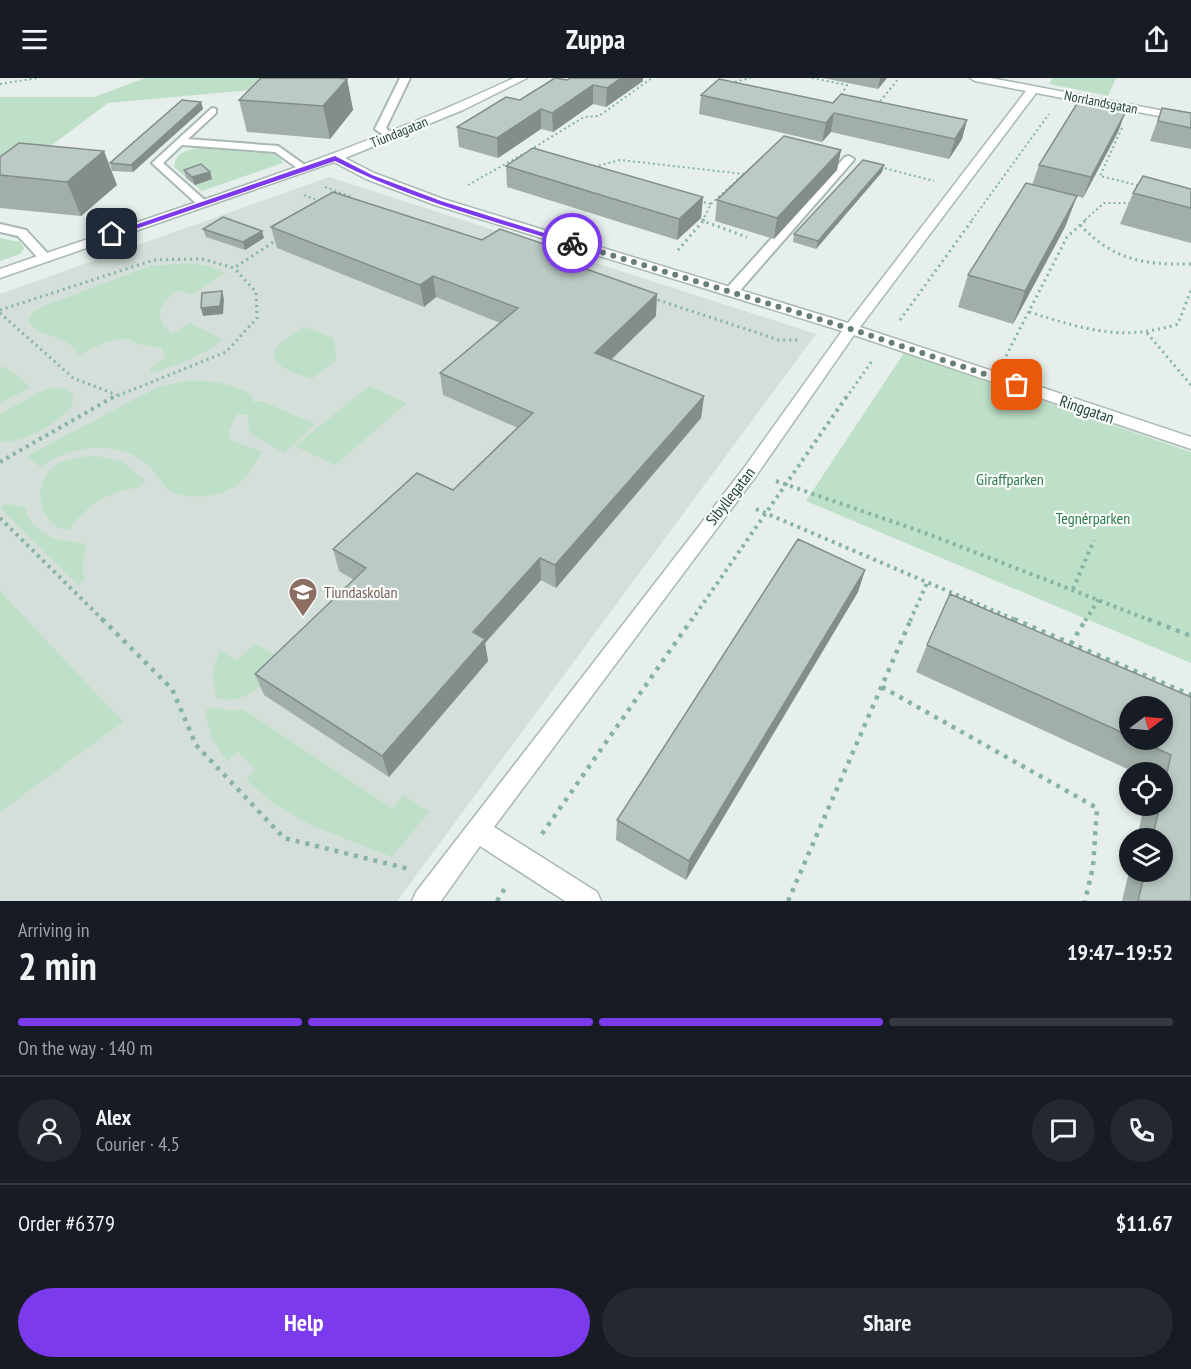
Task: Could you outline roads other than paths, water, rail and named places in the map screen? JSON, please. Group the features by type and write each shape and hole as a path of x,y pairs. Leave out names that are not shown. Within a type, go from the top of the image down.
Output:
{"street":[{"name":"Tiundagatan","path":"0,274 335,158 488,95 522,78"},
{"name":"Norrlandsgatan","path":"975,78 1191,119"},
{"name":"Sibyllegatan","path":"430,894 728,498 750,472 851,329 1033,89"},
{"name":"Ringgatan","path":"335,158 370,176 439,202 851,329 1191,443"},
{"path":"477,830 588,901"}],"lane":[{"path":"389,136 380,129 405,78"},
{"path":"202,203 157,163 212,111"},
{"path":"179,142 278,149 304,168"},
{"path":"731,292 849,159"},
{"path":"0,228 22,232 45,258"}],"place":[{"name":"Tiundaskolan","path":"303,618"}],"park label":[{"name":"Giraffparken","path":"1010,479"},
{"name":"Tegnérparken","path":"1093,518"}]}
